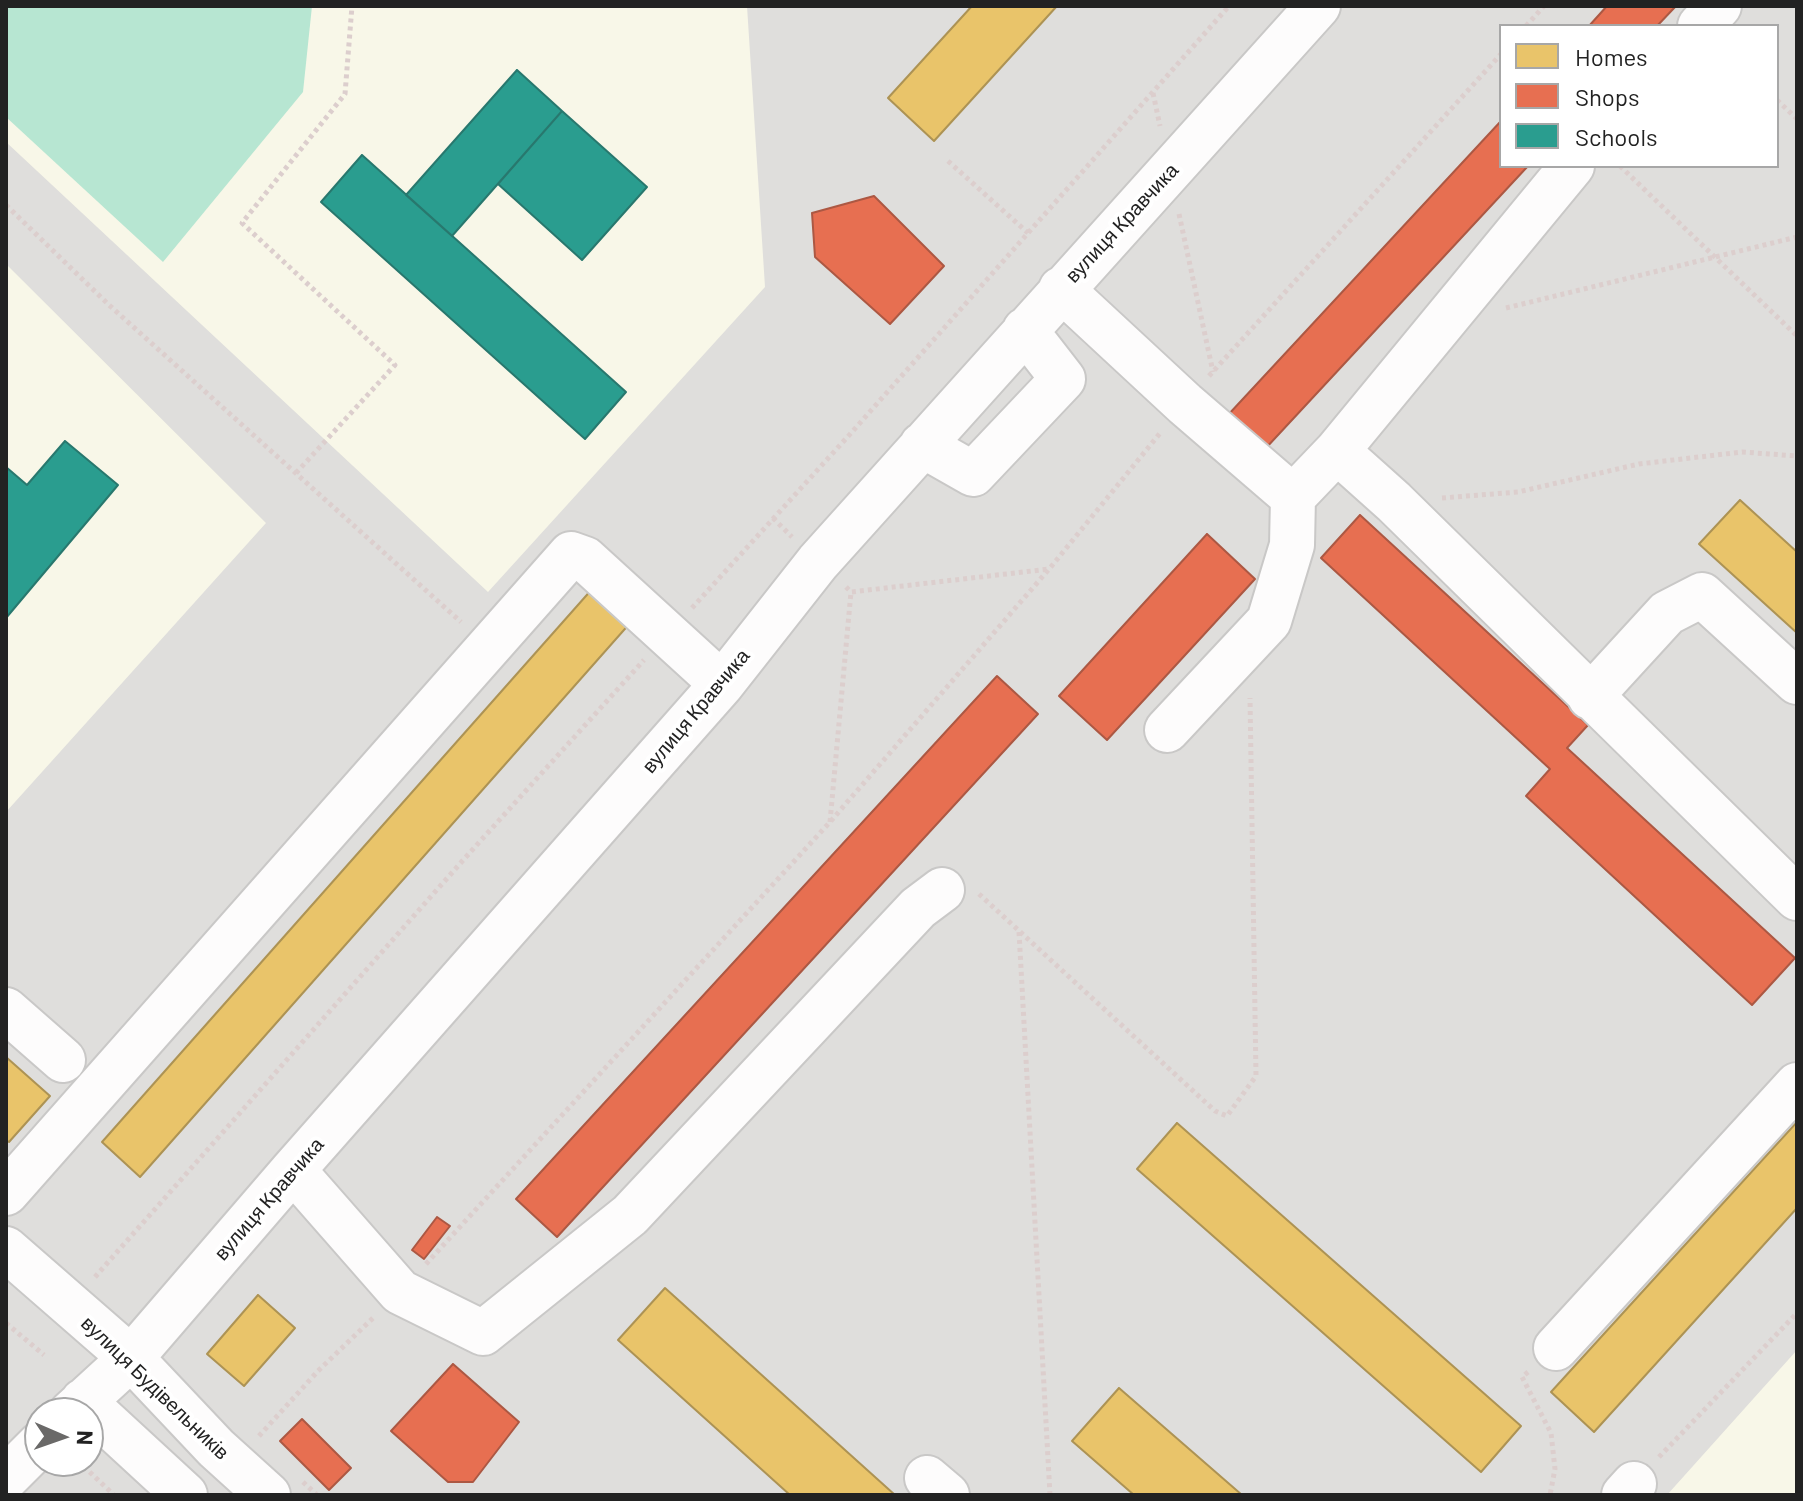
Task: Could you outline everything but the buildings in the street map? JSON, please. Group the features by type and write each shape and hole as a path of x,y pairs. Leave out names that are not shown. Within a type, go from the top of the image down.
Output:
{"street":[{"name":"вулиця Кравчика","path":"88,1397 131,1358 722,684 818,562 1318,6"},
{"path":"1702,24 1719,6"},
{"path":"1167,730 1269,621 1292,545 1293,497 1337,451 1570,168"},
{"path":"1061,289 1185,404 1293,497"},
{"path":"922,445 973,474 1063,379 1025,330"},
{"path":"1337,451 1394,502 1797,898"},
{"path":"6,1193 571,554 585,559 722,684"},
{"path":"1590,697 1667,613 1702,595 1797,682"},
{"path":"293,1170 400,1292 483,1333 630,1215 908,919 942,890"},
{"path":"6,1010 63,1060"},
{"path":"1556,1348 1797,1085"},
{"name":"вулиця Будівельників","path":"6,1249 131,1358 216,1448 268,1495"},
{"path":"104,1429 185,1495"},
{"path":"6,1478 24,1460"}],"path":[{"path":"296,473 395,365 242,223 345,94 352,6"},
{"path":"1528,24 1544,6"},
{"path":"257,1439 318,1371 400,1292 830,822 1050,568 1185,404 1499,56"},
{"path":"1153,92 1213,372"},
{"path":"1779,102 1797,119"},
{"path":"948,161 1028,233"},
{"path":"1622,168 1797,336"},
{"path":"6,205 109,305 488,647"},
{"path":"1499,309 1797,237"},
{"path":"1394,502 1518,492 1639,464 1742,452 1797,456"},
{"path":"830,822 851,592 1050,568"},
{"path":"942,890 971,886 1215,1111 1227,1116 1256,1076 1249,642"},
{"path":"1019,931 1050,1495"},
{"path":"1629,1489 1797,1313"},
{"path":"6,1323 44,1355"},
{"path":"1550,1495 1555,1469 1551,1433 1522,1377 1556,1348"},
{"path":"95,1477 114,1495"}],"shaded area":[{"path":"6,6 1797,6 1797,1495 6,1495"},
{"path":"6,6 747,6 765,287 488,592 6,142"},
{"path":"6,264 266,523 6,812"},
{"path":"1797,1350 1797,1495 1667,1495"}],"green space":[{"path":"6,6 312,6 303,92 163,262 6,117"}]}
